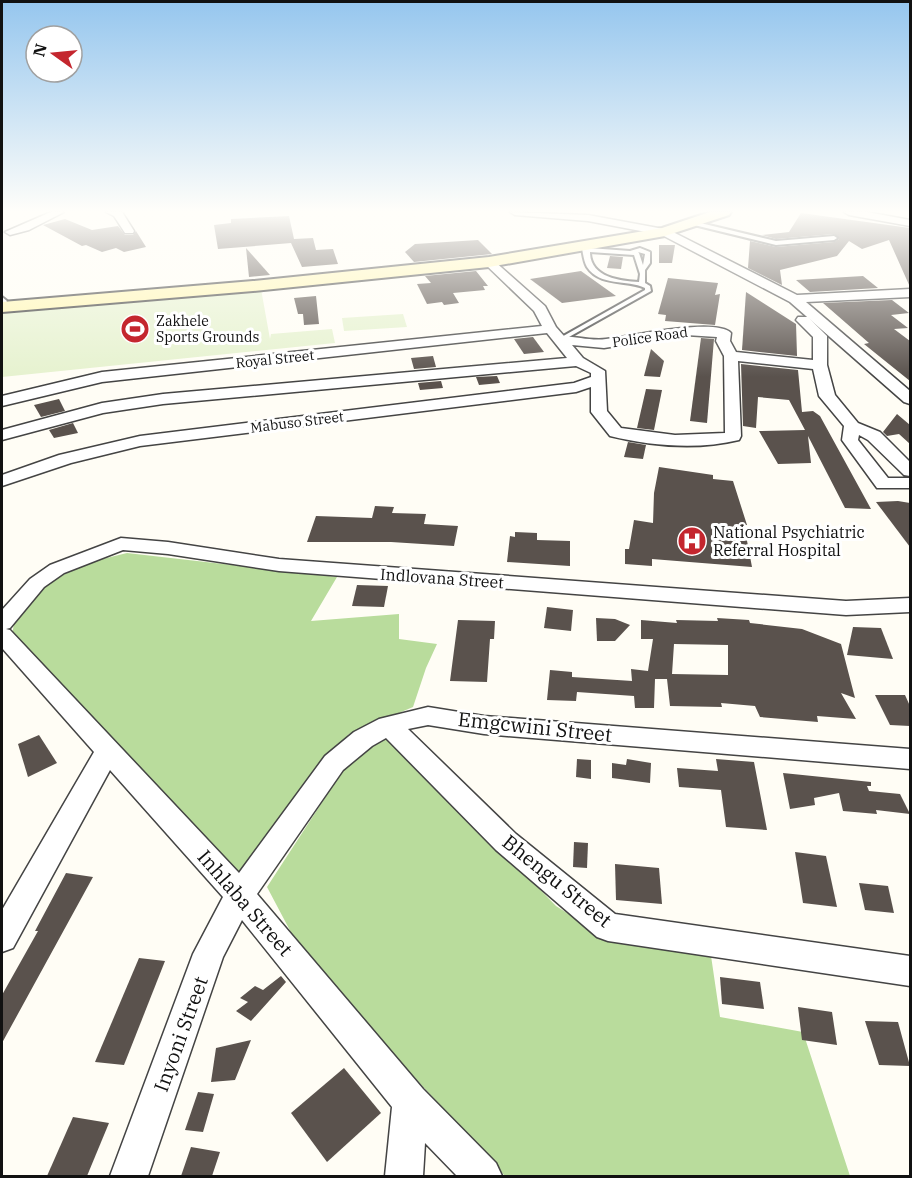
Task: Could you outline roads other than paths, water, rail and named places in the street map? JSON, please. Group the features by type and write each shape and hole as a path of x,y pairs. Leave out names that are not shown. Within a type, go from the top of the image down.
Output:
{"main road":[{"path":"2,306 253,286 440,267"}],"street":[{"path":"494,267 540,309 555,334 578,361 598,371 597,380"},
{"path":"733,267 795,299 910,399"},
{"path":"758,290 793,311 820,336 820,365 827,396 852,426 874,436 910,471"},
{"path":"795,299 910,293"},
{"name":"Police Road","path":"555,334 604,344 686,331 724,333 723,340 731,356 733,436 713,441 671,440 616,432 599,412 597,380"},
{"name":"Royal Street","path":"2,401 102,377 555,334"},
{"path":"731,356 820,365"},
{"path":"2,435 102,408 163,399 578,361"},
{"name":"Mabuso Street","path":"2,481 65,459 140,441 576,387 597,380"},
{"path":"852,426 850,440 883,484 910,483"},
{"path":"858,451 890,450"},
{"name":"Indlovana Street","path":"2,623 37,583 57,569 121,544 168,548 279,565 407,576 846,608 910,605"},
{"name":"Inhlaba Street","path":"2,635 240,895 410,1102 483,1176"},
{"name":"Emgcwini Street","path":"240,895 334,763 363,740 388,725 428,716 484,725 910,759"},
{"name":"Bhengu Street","path":"388,725 506,842 608,927 910,971"},
{"path":"2,938 108,749"},
{"name":"Inyoni Street","path":"129,1176 209,954 240,895"},
{"path":"404,1176 410,1102"}],"lane":[{"path":"555,334 648,291 648,287 642,284 621,283 608,279 589,267"},
{"path":"641,267 642,284"},
{"path":"621,283 630,301"},
{"path":"2,299 4,301 2,306"}],"place":[{"name":"Zakhele Sports Grounds","path":"135,329"},
{"name":"National Psychiatric Referral Hospital","path":"692,541"}]}
